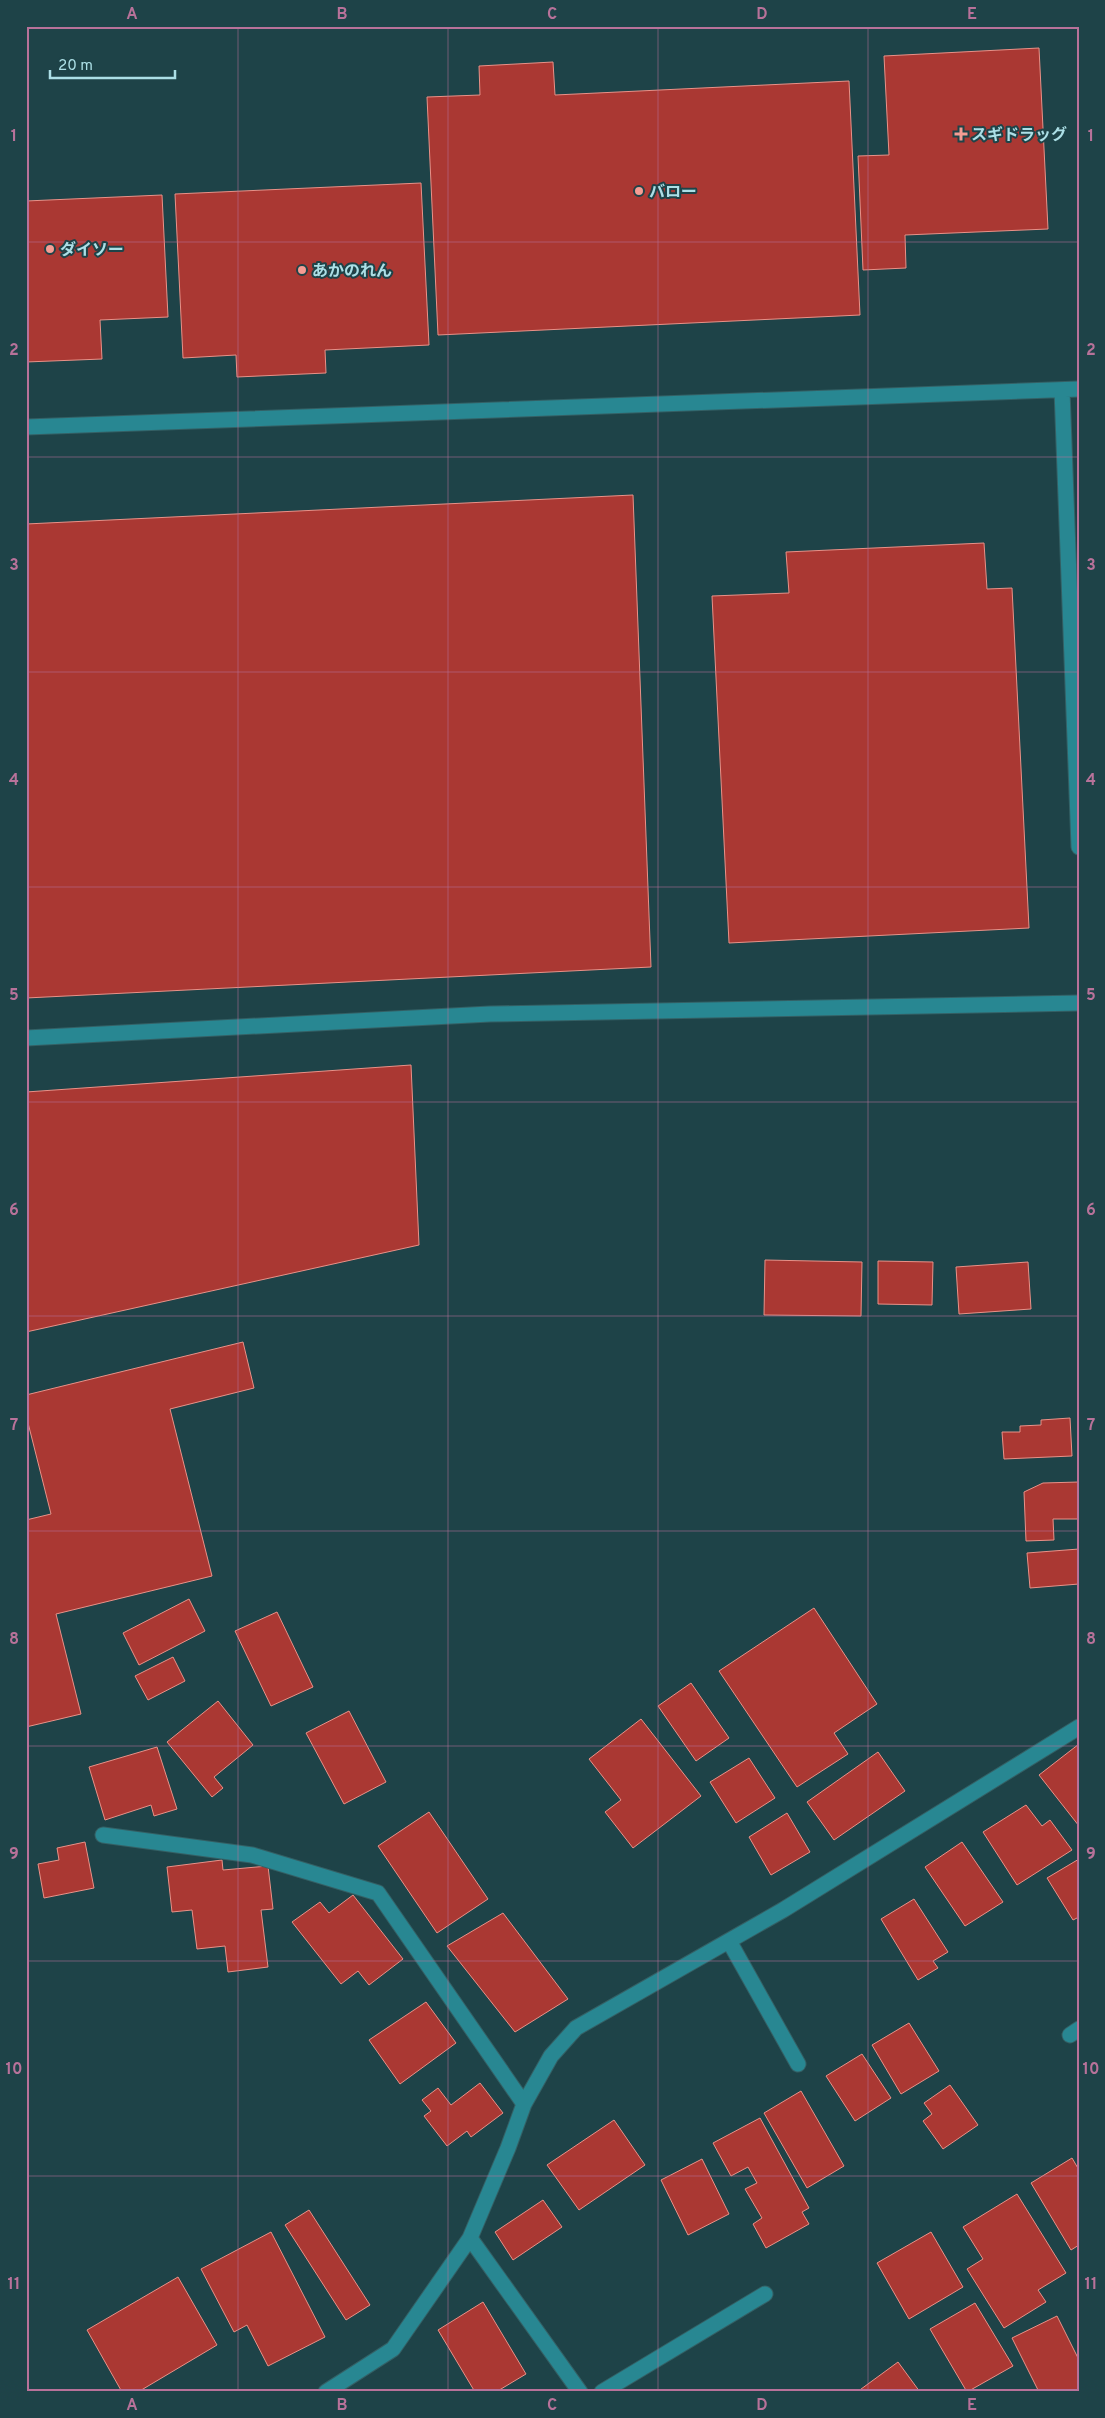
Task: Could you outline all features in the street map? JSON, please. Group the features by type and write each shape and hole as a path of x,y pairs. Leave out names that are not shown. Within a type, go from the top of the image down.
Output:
{"street":[{"path":"26,427 1079,389"},
{"path":"1062,390 1079,847"},
{"path":"26,1038 490,1014 1079,1003"},
{"path":"326,2392 393,2349 470,2238 508,2148 524,2104 551,2056 576,2028 729,1941 1079,1727"},
{"path":"103,1836 252,1855 378,1893 524,2104"},
{"path":"729,1941 798,2064"},
{"path":"470,2238 580,2392"},
{"path":"602,2392 765,2294"}],"building":[{"path":"1039,48 1048,229 905,235 906,268 863,270 858,156 889,155 884,56"},
{"path":"553,62 555,95 849,81 860,315 438,335 427,97 480,95 479,66"},
{"name":"あかのれん","path":"421,183 429,345 325,350 326,373 237,377 236,355 183,358 175,194"},
{"path":"162,195 168,317 100,320 102,359 26,362 26,201"},
{"path":"633,495 651,967 26,998 26,524"},
{"path":"984,543 987,589 1012,588 1029,928 729,943 712,596 789,593 786,552"},
{"path":"411,1065 419,1245 26,1332 26,1092"},
{"path":"765,1260 862,1262 861,1316 764,1315"},
{"path":"878,1261 933,1262 932,1305 878,1304"},
{"path":"1028,1262 1031,1309 959,1314 956,1267"},
{"path":"243,1342 254,1388 170,1409 212,1576 56,1614 81,1714 26,1727 26,1520 51,1514 26,1415 26,1395"},
{"path":"1070,1418 1072,1456 1004,1459 1002,1432 1020,1432 1020,1426 1041,1425 1041,1420"},
{"path":"1079,1482 1079,1519 1053,1519 1054,1540 1026,1541 1024,1492 1043,1483"},
{"path":"1079,1549 1079,1584 1030,1588 1027,1553"},
{"path":"189,1599 205,1631 139,1665 123,1633"},
{"path":"814,1608 877,1704 834,1733 848,1754 797,1787 719,1671"},
{"path":"277,1612 313,1687 271,1706 235,1631"},
{"path":"173,1657 185,1681 148,1700 135,1676"},
{"path":"691,1683 729,1738 696,1761 658,1706"},
{"path":"218,1701 253,1745 214,1777 223,1788 212,1797 167,1742"},
{"path":"349,1711 386,1782 344,1804 306,1733"},
{"path":"641,1719 701,1796 633,1848 605,1812 621,1800 589,1759"},
{"path":"1079,1744 1079,1826 1039,1775"},
{"path":"157,1747 177,1809 154,1816 151,1805 105,1820 89,1767"},
{"path":"878,1752 905,1791 834,1840 807,1802"},
{"path":"749,1758 775,1798 736,1823 710,1782"},
{"path":"1026,1805 1042,1826 1050,1820 1072,1850 1017,1885 983,1832"},
{"path":"429,1812 488,1899 437,1933 378,1846"},
{"path":"787,1813 810,1852 771,1875 749,1837"},
{"path":"85,1842 94,1888 44,1898 38,1864 59,1860 57,1848"},
{"path":"962,1842 1003,1902 965,1926 925,1867"},
{"path":"1079,1859 1079,1917 1073,1920 1047,1878"},
{"path":"222,1860 223,1870 268,1866 273,1909 261,1910 268,1967 228,1972 225,1946 197,1949 192,1910 172,1912 167,1867"},
{"path":"353,1895 403,1959 369,1985 358,1971 341,1984 292,1922 320,1902 329,1913"},
{"path":"914,1899 948,1952 933,1961 938,1968 918,1980 881,1919"},
{"path":"503,1913 568,1999 515,2032 447,1946"},
{"path":"426,2002 456,2043 400,2084 369,2040"},
{"path":"909,2023 939,2071 901,2094 872,2045"},
{"path":"862,2054 891,2098 855,2121 826,2076"},
{"path":"480,2083 503,2113 471,2137 467,2131 447,2146 424,2116 431,2111 422,2100 438,2088 451,2105"},
{"path":"950,2085 978,2125 943,2149 923,2121 932,2114 924,2103"},
{"path":"801,2091 844,2166 807,2188 764,2113"},
{"path":"760,2118 809,2208 802,2212 809,2224 766,2248 753,2224 762,2218 745,2189 757,2183 748,2167 731,2176 713,2143"},
{"path":"614,2120 645,2165 579,2210 547,2165"},
{"path":"1072,2158 1079,2170 1079,2245 1071,2250 1031,2183"},
{"path":"702,2159 729,2214 688,2235 661,2180"},
{"path":"1017,2194 1066,2273 1038,2290 1046,2302 1004,2328 967,2269 983,2259 963,2227"},
{"path":"543,2200 562,2227 513,2260 495,2232"},
{"path":"309,2210 370,2305 346,2320 285,2225"},
{"path":"271,2232 325,2337 268,2366 247,2325 234,2332 201,2269"},
{"path":"931,2232 963,2287 909,2319 877,2263"},
{"path":"178,2277 217,2345 138,2392 122,2392 87,2330"},
{"path":"483,2302 526,2374 496,2392 475,2392 438,2330"},
{"path":"975,2303 1013,2366 967,2392 930,2329"},
{"path":"1057,2316 1079,2360 1079,2392 1039,2392 1012,2338"},
{"path":"898,2362 920,2392 857,2392"}],"place":[{"name":"スギドラッグ","path":"961,134"},
{"name":"バロー","path":"639,191"},
{"name":"ダイソー","path":"50,249"},
{"name":"あかのれん","path":"302,270"}]}
